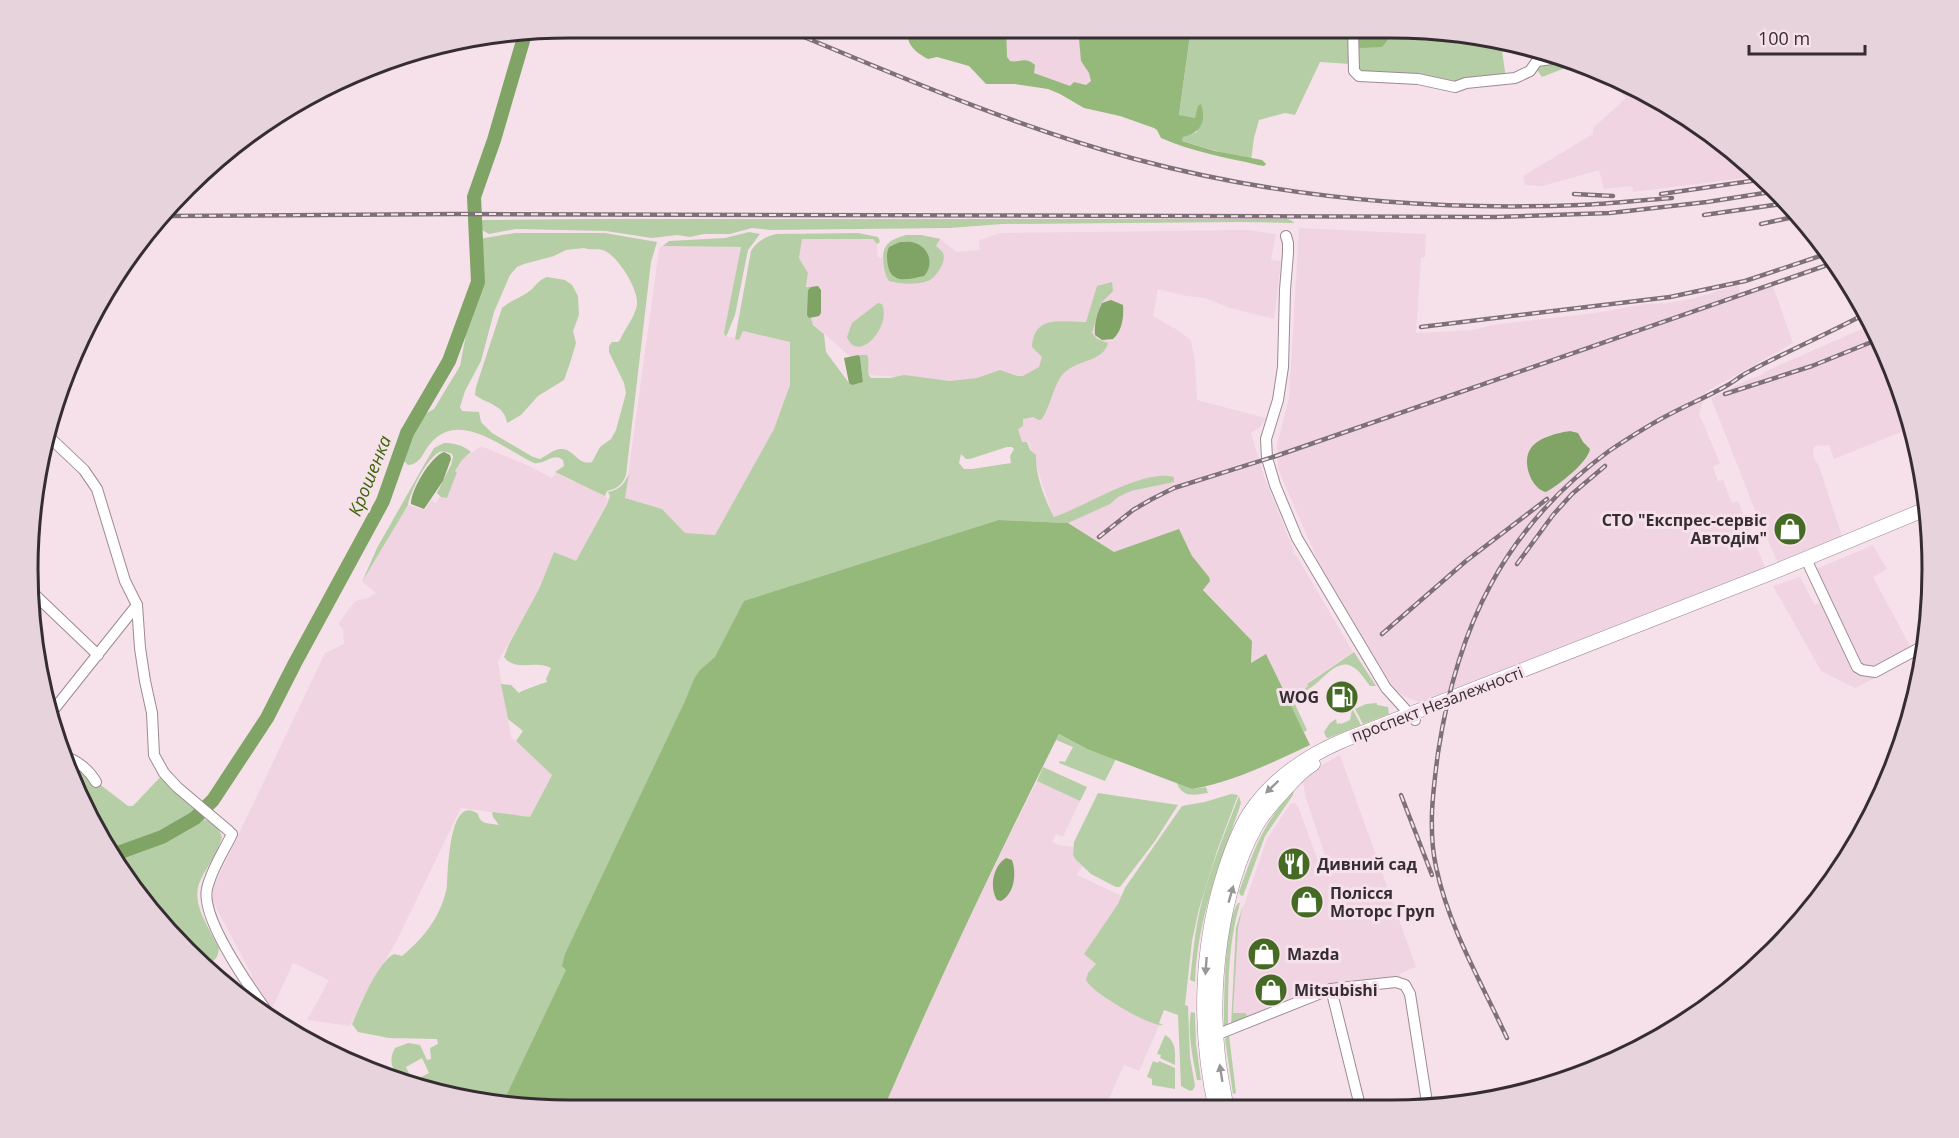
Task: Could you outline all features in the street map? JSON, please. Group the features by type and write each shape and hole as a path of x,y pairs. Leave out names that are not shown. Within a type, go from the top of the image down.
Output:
{"main road":[{"name":"проспект Незалежності","path":"1808,563 1918,513"},
{"name":"проспект Незалежності","path":"1214,1100 1206,1054 1204,1007 1206,963 1212,916 1237,837 1254,807 1267,790 1302,761 1319,750 1412,717 1919,519"},
{"name":"проспект Незалежності","path":"1225,1100 1216,1035 1216,989 1222,926 1241,861 1258,822 1309,766 1412,717"}],"street":[{"path":"1353,38 1353,71 1359,76 1418,79 1455,87 1466,83 1515,78 1530,71 1537,59"},
{"path":"1286,236 1288,253 1283,367 1278,400 1266,439 1267,458 1275,485 1297,538 1386,688 1412,717"},
{"path":"54,441 84,470 97,489 125,581 137,605 140,648 152,713 154,755 164,773 177,787 231,832 207,888 206,904 230,954 259,1000"},
{"path":"1808,563 1857,667 1875,672 1915,650"},
{"path":"39,598 98,655"},
{"path":"56,707 137,605"},
{"path":"74,760 86,769 96,782"},
{"path":"1216,1035 1331,989 1391,982 1403,983 1408,988 1426,1099"},
{"path":"1331,989 1359,1100"}],"shaded area":[{"path":"908,38 1006,38 1007,57 1010,61 1028,61 1035,65 1034,73 1070,86 1074,82 1086,85 1091,81 1081,61 1079,38 1190,38 1179,115 1195,118 1198,106 1201,104 1203,116 1198,130 1183,137 1182,141 1215,151 1262,160 1266,164 1258,165 1185,147 1161,138 1154,128 1120,116 1084,108 1048,89 1015,84 986,84 969,66 937,57 928,59 911,46"},
{"path":"943,38 1174,38 1084,92"},
{"path":"1190,38 1425,39 1502,50 1506,79 1459,83 1363,73 1350,64 1320,62 1295,115 1285,113 1259,120 1251,161 1182,141 1183,137 1197,132 1195,118 1179,116"},
{"path":"1356,38 1388,38 1382,47 1358,47"},
{"path":"1550,63 1566,68 1542,77 1537,70 1538,65"},
{"path":"1621,90 1625,92 1685,127 1714,147 1749,177 1633,192 1632,186 1604,189 1599,170 1543,186 1525,185 1523,176 1593,134 1593,128 1626,98"},
{"path":"1288,219 1294,222 1002,224 950,228 770,230 752,228 730,234 652,238 606,231 516,229 489,234 477,227 483,220"},
{"path":"1299,228 1426,234 1425,257 1421,258 1416,333 1474,330 1492,325 1595,313 1645,304 1668,303 1695,298 1738,285 1742,297 1773,286 1793,343 1706,392 1699,414 1720,463 1713,467 1718,481 1723,480 1732,503 1738,501 1766,570 1422,703 1404,696 1396,690 1385,674 1318,561 1278,469 1277,445 1289,398"},
{"path":"1248,230 1276,234 1271,260 1281,261 1274,319 1230,308 1205,298 1158,289 1153,316 1191,340 1197,400 1266,418 1260,427 1251,433 1265,479 1294,554 1353,652 1307,683 1308,686 1289,703 1266,655 1251,664 1252,641 1203,589 1209,577 1192,556 1186,544 1114,552 1068,523 1055,522 1028,441 1022,443 967,382 871,375 805,317 808,273 799,258 801,239 873,239 877,244 878,257 882,258 891,240 906,235 939,238 957,252 980,250 979,240 1000,233"},
{"path":"749,232 760,234 748,250 735,315 726,337 724,333 741,247 663,246 659,249 669,241 725,238"},
{"path":"515,233 605,233 657,242 651,262 626,475 617,487 607,491 605,496 555,472 564,466 563,460 559,458 534,463 482,435 468,431 454,430 442,434 430,444 416,462 408,465 404,461 414,425 423,415 434,409 460,366 477,276 474,256 479,239","holes":["566,250 602,250 612,256 628,276 637,299 634,314 620,340 612,342 609,346 609,352 624,383 626,393 616,430 611,439 600,447 592,462 583,462 562,449 540,459 492,433 481,422 479,412 462,411 460,407 465,391 481,361 494,312 510,275 517,267 524,264 554,256"]},
{"path":"858,233 878,237 880,242 877,244 873,239 802,239 799,258 808,273 806,287 811,287 808,290 808,317 811,318 813,325 824,334 826,352 849,383 863,382 858,355 867,355 868,373 871,378 904,375 950,381 977,378 1000,370 1023,376 1039,367 1042,357 1032,347 1038,329 1052,322 1086,322 1097,286 1112,282 1113,291 1101,303 1092,333 1097,339 1108,343 1105,349 1096,357 1064,373 1042,419 1033,417 1023,419 1023,426 1018,429 1022,442 1027,442 1030,450 1036,455 1041,487 1054,517 1147,478 1174,477 1174,482 1131,491 1110,504 1068,523 999,520 658,779 506,1096 465,1090 419,1078 429,1073 422,1058 406,1067 410,1076 394,1071 392,1058 395,1048 408,1043 420,1045 427,1060 431,1059 430,1048 438,1044 437,1039 389,1038 358,1032 352,1024 381,966 394,954 402,956 408,951 425,933 439,912 447,886 452,836 456,823 461,814 468,810 478,814 483,822 489,824 499,825 492,812 530,817 552,775 516,741 523,731 508,719 501,684 511,685 519,693 547,682 551,668 514,664 504,657 539,589 554,552 576,561 607,504 610,496 608,492 621,486 629,473 625,498 662,509 685,533 715,535 774,429 790,385 790,342 743,331 739,340 735,339 751,251 769,236","holes":["1007,447 1014,449 1010,456 1011,463 972,469 964,469 959,463 961,454 966,459 970,459"]},
{"path":"921,235 940,239 936,246 944,256 940,269 931,279 914,284 889,281 884,267 883,254 889,242 899,237","holes":["923,248 929,259 906,278 894,278"]},
{"path":"900,242 920,245 927,253 930,262 924,276 902,279 893,276 890,272 887,259 889,247"},
{"path":"662,246 741,247 725,336 739,339 743,331 790,342 790,385 774,429 715,535 685,533 662,509 625,498 659,249"},
{"path":"547,277 565,280 572,285 578,296 579,315 573,331 576,343 564,380 538,396 521,415 507,423 503,412 475,395 476,387 502,308"},
{"path":"818,286 821,290 821,313 819,316 809,318 807,315 808,290"},
{"path":"1111,300 1123,305 1122,324 1113,339 1102,340 1095,335 1096,319 1102,303"},
{"path":"878,303 882,304 884,313 878,331 866,345 859,347 852,345 847,337 852,323"},
{"path":"1864,328 1881,366 1903,431 1834,459 1829,445 1815,446 1814,458 1819,466 1842,536 1778,563 1711,398"},
{"path":"858,355 863,382 852,385 849,383 844,358"},
{"path":"1570,431 1578,433 1590,449 1588,454 1572,473 1558,484 1546,492 1541,490 1529,474 1528,454 1534,444 1544,438"},
{"path":"444,443 458,445 471,452 455,471 457,472 447,498 437,493 453,457 452,454 441,452 433,457 424,469 408,505 362,582 377,548 434,448"},
{"path":"481,446 552,478 556,473 605,496 608,500 576,562 554,552 539,589 498,662 511,737 552,774 530,817 461,808 396,942 364,996 350,1026 307,1020 329,980 293,963 272,1009 252,979 252,975 213,902 213,888 325,653 344,644 343,629 338,624 355,601 368,598 376,593 362,582 408,505 425,510 431,500 436,503 462,460"},
{"path":"444,452 450,455 451,459 443,481 424,509 411,504 414,491 422,475 433,460"},
{"path":"999,520 1068,523 1114,552 1179,529 1192,556 1209,577 1210,581 1203,590 1252,641 1251,663 1266,654 1310,745 1238,776 1192,789 1087,749 1059,734 968,921 887,1100 569,1100 506,1096 566,970 562,966 565,954 694,679 699,671 715,657 744,601"},
{"path":"1873,545 1887,569 1873,577 1914,654 1914,658 1855,688 1821,671 1773,586 1800,577 1815,605 1827,599 1814,570"},
{"path":"1354,652 1376,686 1370,686 1354,667 1342,665 1333,669 1293,700 1307,730 1304,732 1289,703 1308,686 1307,684"},
{"path":"1377,703 1377,705 1388,707 1389,714 1363,724 1355,709 1366,704"},
{"path":"1352,710 1361,725 1326,737 1324,732 1330,723 1336,719 1337,724 1350,720"},
{"path":"1059,734 1087,749 1116,759 1105,781 1059,763 1060,761 1065,762 1073,747 1056,740"},
{"path":"1340,755 1416,967 1401,973 1397,978 1344,984 1231,1026 1236,928 1267,839 1290,804 1294,803 1298,806 1318,861 1326,859 1305,795 1303,780"},
{"path":"76,766 128,806 133,806 164,773 204,809 195,818 212,823 222,837 201,879 197,897 202,914 219,948 213,961 193,945 147,893 109,835 92,804"},
{"path":"1043,767 1087,787 1080,801 1037,781"},
{"path":"1037,781 1080,801 1063,837 1056,834 1052,842 1073,847 1076,860 1082,866 1077,875 1122,896 1125,888 1182,806 1232,797 1159,1023 1163,1025 1159,1026 1139,1071 1124,1065 1108,1100 887,1100 966,923"},
{"path":"1177,783 1192,789 1206,787 1208,793 1194,795 1186,793 1179,788"},
{"path":"1294,790 1293,795 1265,836 1243,896 1240,895 1249,863 1266,826"},
{"path":"1098,793 1178,805 1155,841 1120,887 1091,874 1073,855 1074,842"},
{"path":"1231,794 1238,795 1217,851 1199,909 1192,941 1185,1005 1188,1006 1190,1057 1195,1086 1190,1091 1181,1086 1178,1015 1164,1010 1159,1023 1163,1025 1156,1024 1134,1015 1109,1000 1086,980 1088,973 1096,964 1084,954 1118,904 1125,888 1182,806"},
{"path":"1239,796 1241,803 1205,913 1195,982 1190,980 1200,908 1215,859"},
{"path":"1006,858 1012,860 1014,877 1012,889 1001,901 997,900 993,883 995,871"},
{"path":"1240,903 1233,933 1230,964 1228,1027 1224,1028 1227,944 1233,913"},
{"path":"1243,905 1238,928 1233,1013 1245,1013 1249,1018 1231,1026 1236,928"},
{"path":"1191,1012 1195,1013 1201,1080 1197,1080 1192,1055"},
{"path":"1165,1035 1173,1044 1175,1065 1160,1058 1161,1055 1157,1054"},
{"path":"1229,1035 1236,1093 1233,1094 1225,1039"},
{"path":"1153,1061 1158,1063 1159,1061 1175,1068 1175,1089 1152,1085 1152,1079 1147,1077"}],"waterway":[{"name":"Крошенка","path":"120,852 162,837 195,818 213,800 267,718 383,501 407,433 449,361 478,282 474,197 494,140 523,40"}],"railway":[{"path":"807,38 955,99 1089,146 1135,159 1245,183 1356,199 1468,206 1580,205 1672,198"},
{"path":"1661,194 1753,181"},
{"path":"172,216 458,214 1495,217 1610,213 1766,193"},
{"path":"1574,194 1613,196"},
{"path":"1704,215 1777,205"},
{"path":"1761,224 1789,218"},
{"path":"1421,327 1670,297 1745,281 1820,256"},
{"path":"1099,537 1133,510 1174,488 1276,456 1826,265"},
{"path":"1507,1038 1449,912 1436,867 1432,838 1434,782 1446,707 1458,663 1473,622 1491,584 1514,547 1541,513 1572,481 1609,451 1633,435 1720,390 1747,373 1858,318"},
{"path":"1725,394 1812,366 1871,342"},
{"path":"1517,564 1553,515 1572,494 1605,466"},
{"path":"1382,634 1466,561 1547,499"},
{"path":"1401,795 1432,875"}],"place":[{"name":"СТО \"Експрес-сервіс Автодім\"","path":"1790,529"},
{"name":"WOG","path":"1342,697"},
{"name":"Дивний сад","path":"1294,864"},
{"name":"Полісся Моторс Груп","path":"1307,902"},
{"name":"Mazda","path":"1264,954"},
{"name":"Mitsubishi","path":"1271,990"}]}
